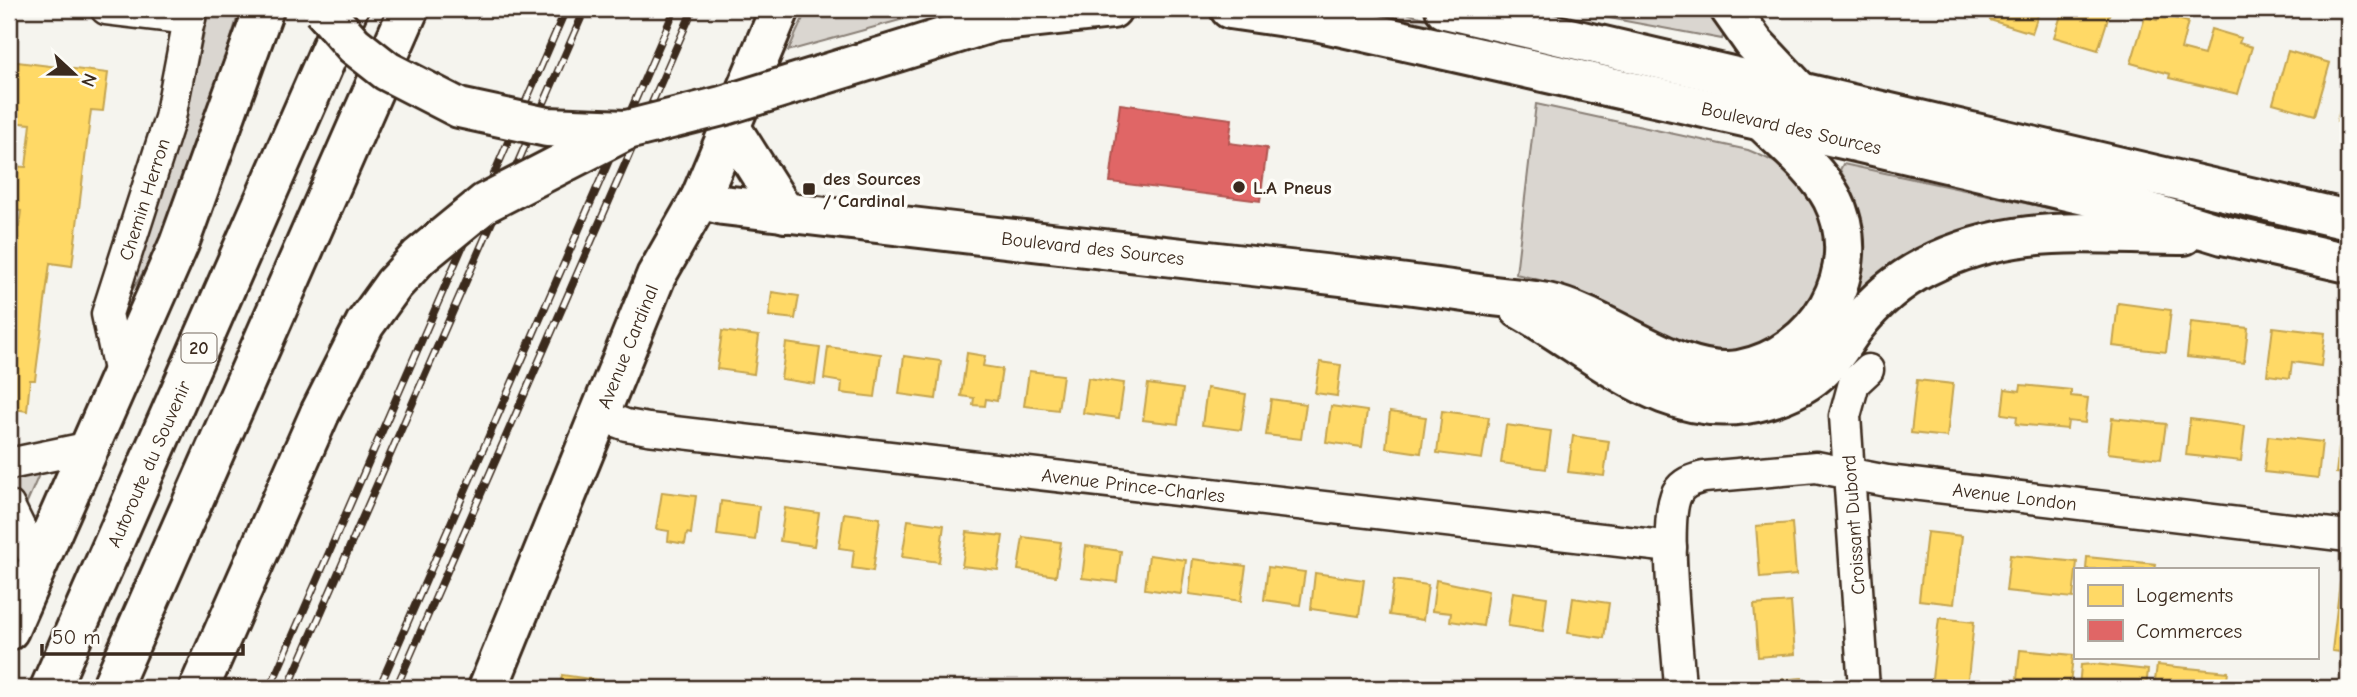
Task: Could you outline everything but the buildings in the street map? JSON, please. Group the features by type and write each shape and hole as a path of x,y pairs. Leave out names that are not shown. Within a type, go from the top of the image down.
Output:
{"main road":[{"path":"9,630 121,379 209,169 264,9"},
{"path":"322,9 354,45 379,65 446,103 487,116 547,127 627,130"},
{"name":"Autoroute du Souvenir","path":"50,688 348,9"},
{"path":"111,688 409,9"},
{"name":"Avenue Cardinal","path":"488,688 597,414 663,261 700,199 780,9"},
{"path":"200,688 320,413 365,324 394,284 451,228 495,197 627,130 723,106 1001,15 1112,9"},
{"name":"Boulevard des Sources","path":"1230,9 1321,22 1763,122 2119,203 2224,234 2348,263"},
{"name":"Boulevard des Sources","path":"1446,9 1515,16 1801,93 2348,220"},
{"path":"1730,9 1754,43 1801,93"},
{"path":"1486,295 1569,309 1609,325 1668,357 1709,370 1740,369 1759,364 1791,347 1818,321 1838,291 1845,255 1844,235 1839,215 1824,186 1763,122"},
{"path":"731,128 785,213"},
{"name":"Boulevard des Sources","path":"700,199 723,205 785,213 1486,295"},
{"path":"1486,295 1539,319 1600,360 1666,395 1704,406 1736,407 1776,397 1808,380 1834,358 1856,325 1887,293 1922,268 1976,247 2018,236 2055,232 2113,235 2224,234"}],"street":[{"path":"106,9 190,14"},
{"name":"Chemin Herron","path":"121,379 107,314 170,118 190,14"},
{"name":"Croissant Dubord","path":"1864,688 1846,404 1854,383 1868,370"},
{"name":"Avenue Prince-Charles","path":"597,414 626,425 648,429 1671,547"},
{"path":"9,464 91,447"},
{"name":"Avenue London","path":"1671,547 1671,509 1684,484 1717,475 1816,467 1900,483 2348,536"},
{"path":"9,506 38,565"},
{"path":"1671,547 1680,688"}],"shaded area":[{"path":"209,9 240,9 205,124 177,201 143,273 121,307 182,134"},
{"path":"807,9 940,9 788,51"},
{"path":"1342,9 1394,9 1503,43 1503,47"},
{"path":"1577,9 1710,9 1724,33 1722,39 1577,12"},
{"path":"1536,104 1748,150 1784,168 1810,197 1820,220 1824,243 1822,267 1814,290 1802,311 1785,328 1750,348 1734,352 1702,352 1677,344 1591,297 1516,274"},
{"path":"1843,164 2109,221 2040,222 1844,311 1859,276 1863,240 1856,205 1840,170"},
{"path":"41,470 25,507 9,485 11,478"}],"railway":[{"path":"270,688 566,9"},
{"path":"288,688 585,9"},
{"path":"379,688 675,9"},
{"path":"396,688 693,9"}],"place":[{"name":"L.A Pneus","path":"1239,187"},
{"name":"des Sources / Cardinal","path":"809,189"}]}
